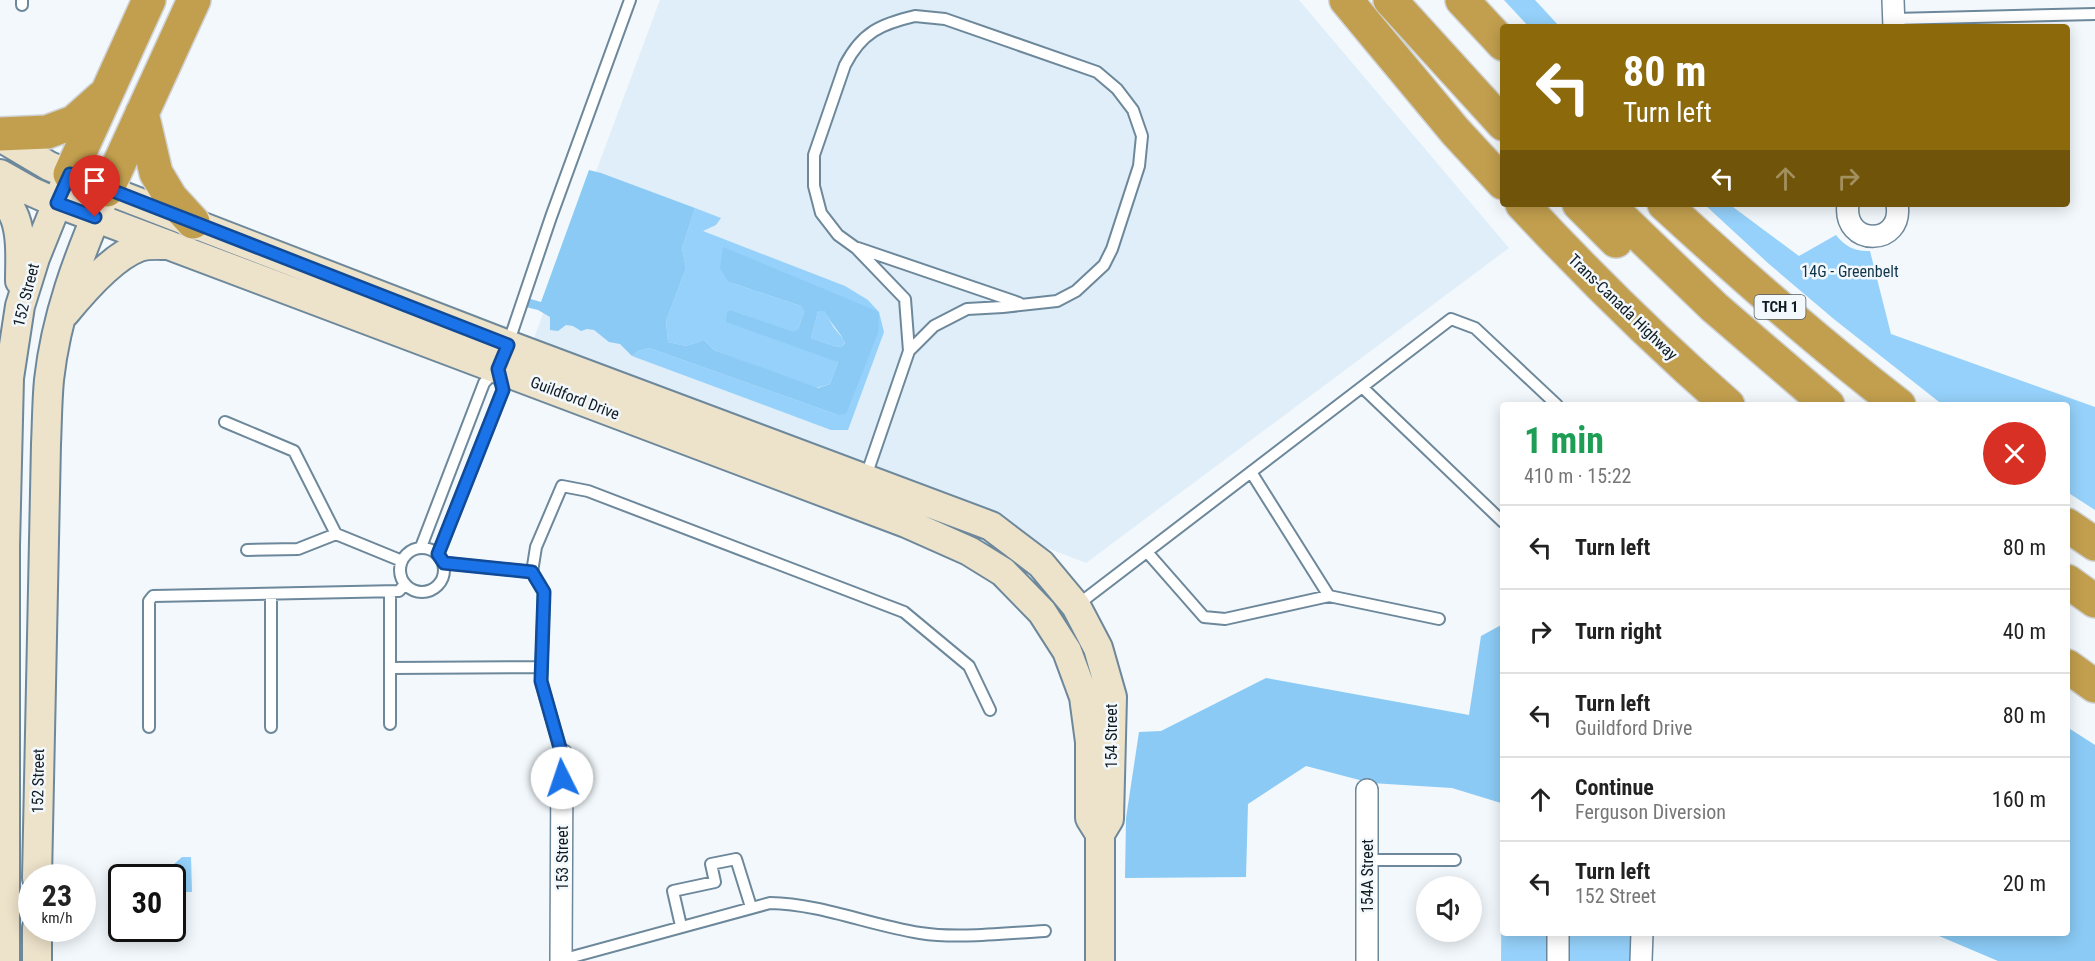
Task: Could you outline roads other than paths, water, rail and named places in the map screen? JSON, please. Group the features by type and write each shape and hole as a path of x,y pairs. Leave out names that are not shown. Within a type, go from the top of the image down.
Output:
{"highway":[{"path":"63,188 148,0"},
{"path":"101,203 194,0"},
{"path":"1346,0 1455,131 1500,180"},
{"path":"1390,0 1500,121"},
{"path":"1420,0 1500,93"},
{"path":"1462,0 1500,41"},
{"path":"0,136 47,132 74,122 104,96"},
{"path":"142,113 156,173 171,198 193,222"},
{"name":"Trans-Canada Highway","path":"1525,207 1574,260 1666,351 1725,402"},
{"path":"1582,207 1700,321 1791,402"},
{"path":"1610,207 1713,307 1824,402"},
{"name":"TCH 1","path":"1667,207 1759,290 1895,402"},
{"path":"2070,527 2095,544"},
{"path":"2070,583 2095,601"},
{"path":"2070,608 2095,624"},
{"path":"2070,668 2095,686"}],"main road":[{"path":"0,136 49,166 63,188"},
{"path":"0,174 30,191 63,188 101,203"},
{"path":"0,188 16,219 18,230 20,306"},
{"name":"152 Street","path":"5,961 2,807 9,378 20,306 35,258 63,188"},
{"name":"Guildford Drive","path":"101,203 193,222 503,357"},
{"name":"Guildford Drive","path":"101,203 169,244 503,357 860,492 991,526 1041,564 1076,606"},
{"name":"152 Street","path":"37,864 49,380 59,319 72,275 101,203"},
{"path":"59,319 87,288 128,253 140,247 169,244"},
{"name":"Guildford Drive","path":"860,492 906,523 969,551 1002,572 1042,612"},
{"name":"154 Street","path":"1076,606 1098,648 1112,697 1109,819 1100,834 1100,961"},
{"name":"154 Street","path":"1042,612 1067,651 1084,697 1090,742 1090,818 1100,834"},
{"path":"37,942 37,961"}],"street":[{"path":"1848,207 1847,217 1851,225 1864,236 1873,237 1882,235 1893,227 1897,219 1897,207"},
{"name":"153 Street","path":"561,960 562,755"},
{"name":"154A Street","path":"1367,790 1367,961"},
{"path":"1558,936 1558,961"},
{"path":"1641,961 1642,936"}],"lane":[{"path":"421,547 484,383 503,357 630,0"},
{"path":"1894,15 2095,14"},
{"path":"860,492 909,351 905,298 856,248 838,236 821,213 814,186 814,155 852,51 862,40 887,23 915,16 945,19 1097,72 1117,89 1133,110 1142,136 1139,166 1112,249 1104,265 1076,291 1057,301 967,309 934,326 909,351"},
{"path":"856,248 1023,304"},
{"path":"1076,606 1450,319 1475,327 1554,402"},
{"path":"503,357 503,390 441,558 444,578 434,589 420,592 405,584 400,574 402,561 407,553 421,547 429,548 441,558 532,572"},
{"path":"1362,387 1500,519"},
{"path":"225,422 294,451 336,534 402,561"},
{"path":"1251,472 1329,596"},
{"path":"562,755 541,681 544,592 532,572 536,547 562,486 588,490 904,612 969,666 990,710"},
{"path":"247,550 298,549 336,534"},
{"path":"1147,552 1204,617 1225,619 1329,596 1439,619"},
{"path":"149,727 149,601 153,596 390,592 399,591 405,584"},
{"path":"390,592 390,724"},
{"path":"271,594 271,727"},
{"path":"390,668 542,667"},
{"path":"681,926 673,891 715,882 711,864 736,859 751,907"},
{"path":"1366,860 1455,860"},
{"path":"561,960 770,903 803,906 920,933 943,935 1045,931"}],"park label":[{"name":"14G - Greenbelt","path":"1850,271"}]}
